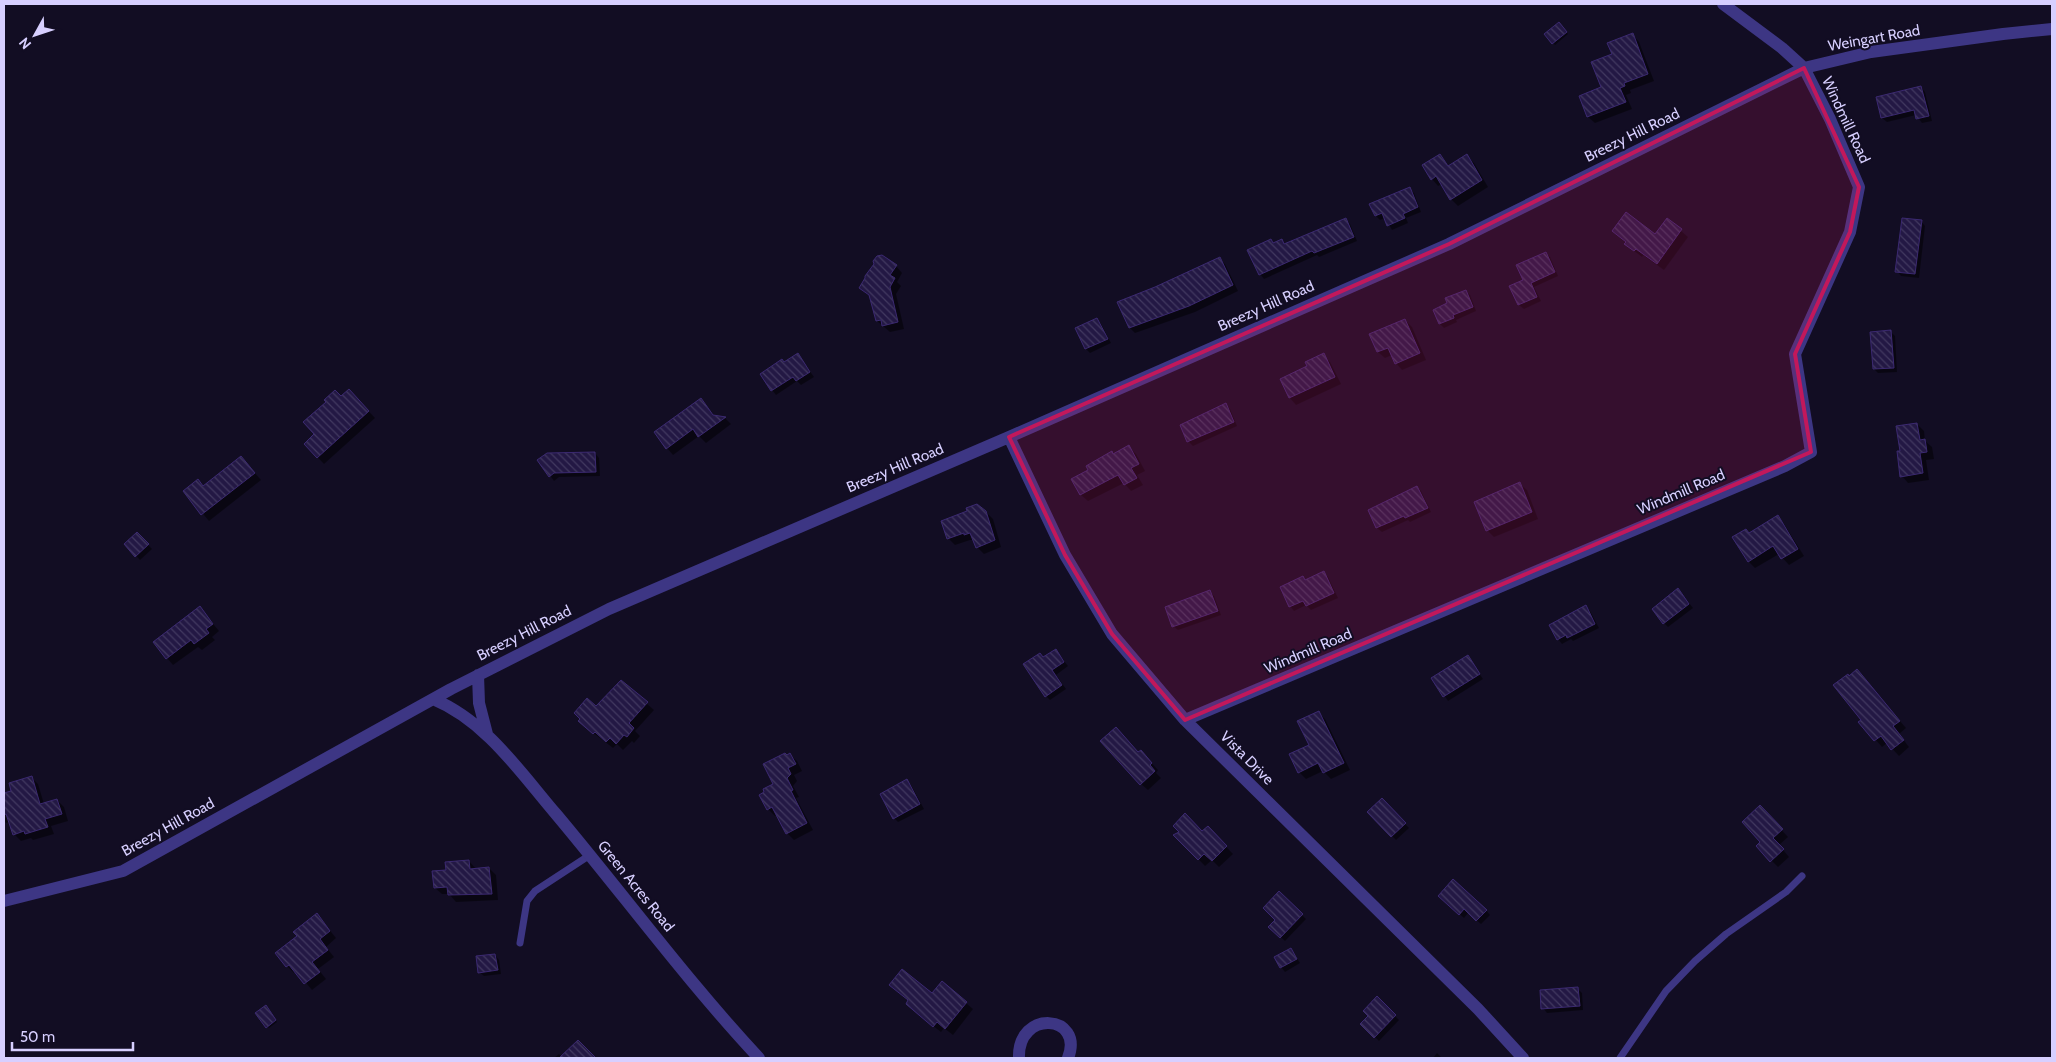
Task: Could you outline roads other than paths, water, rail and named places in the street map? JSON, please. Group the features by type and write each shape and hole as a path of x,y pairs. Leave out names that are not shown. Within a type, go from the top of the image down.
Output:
{"street":[{"path":"1724,4 1782,48 1804,68"},
{"name":"Weingart Road","path":"1804,68 1871,52 2003,34 2052,30"},
{"name":"Breezy Hill Road","path":"4,901 123,871 433,699 609,609 1450,244 1804,68"},
{"name":"Windmill Road","path":"1185,720 1776,469 1811,452 1795,354 1850,232 1859,187 1830,119 1804,68"},
{"name":"Vista Drive","path":"1009,437 1065,555 1112,634 1185,720 1478,1008 1523,1058"},
{"name":"Green Acres Road","path":"478,675 479,703 487,734"},
{"name":"Green Acres Road","path":"433,699 459,713 487,734 590,855 688,978 759,1058"},
{"path":"1019,1058 1021,1044 1026,1034 1038,1024 1050,1022 1060,1026 1068,1034 1071,1045 1068,1058"}],"lane":[{"path":"520,944 527,901 535,891 590,855"},
{"path":"1620,1058 1666,991 1695,960 1726,934 1786,892 1802,876"}]}
